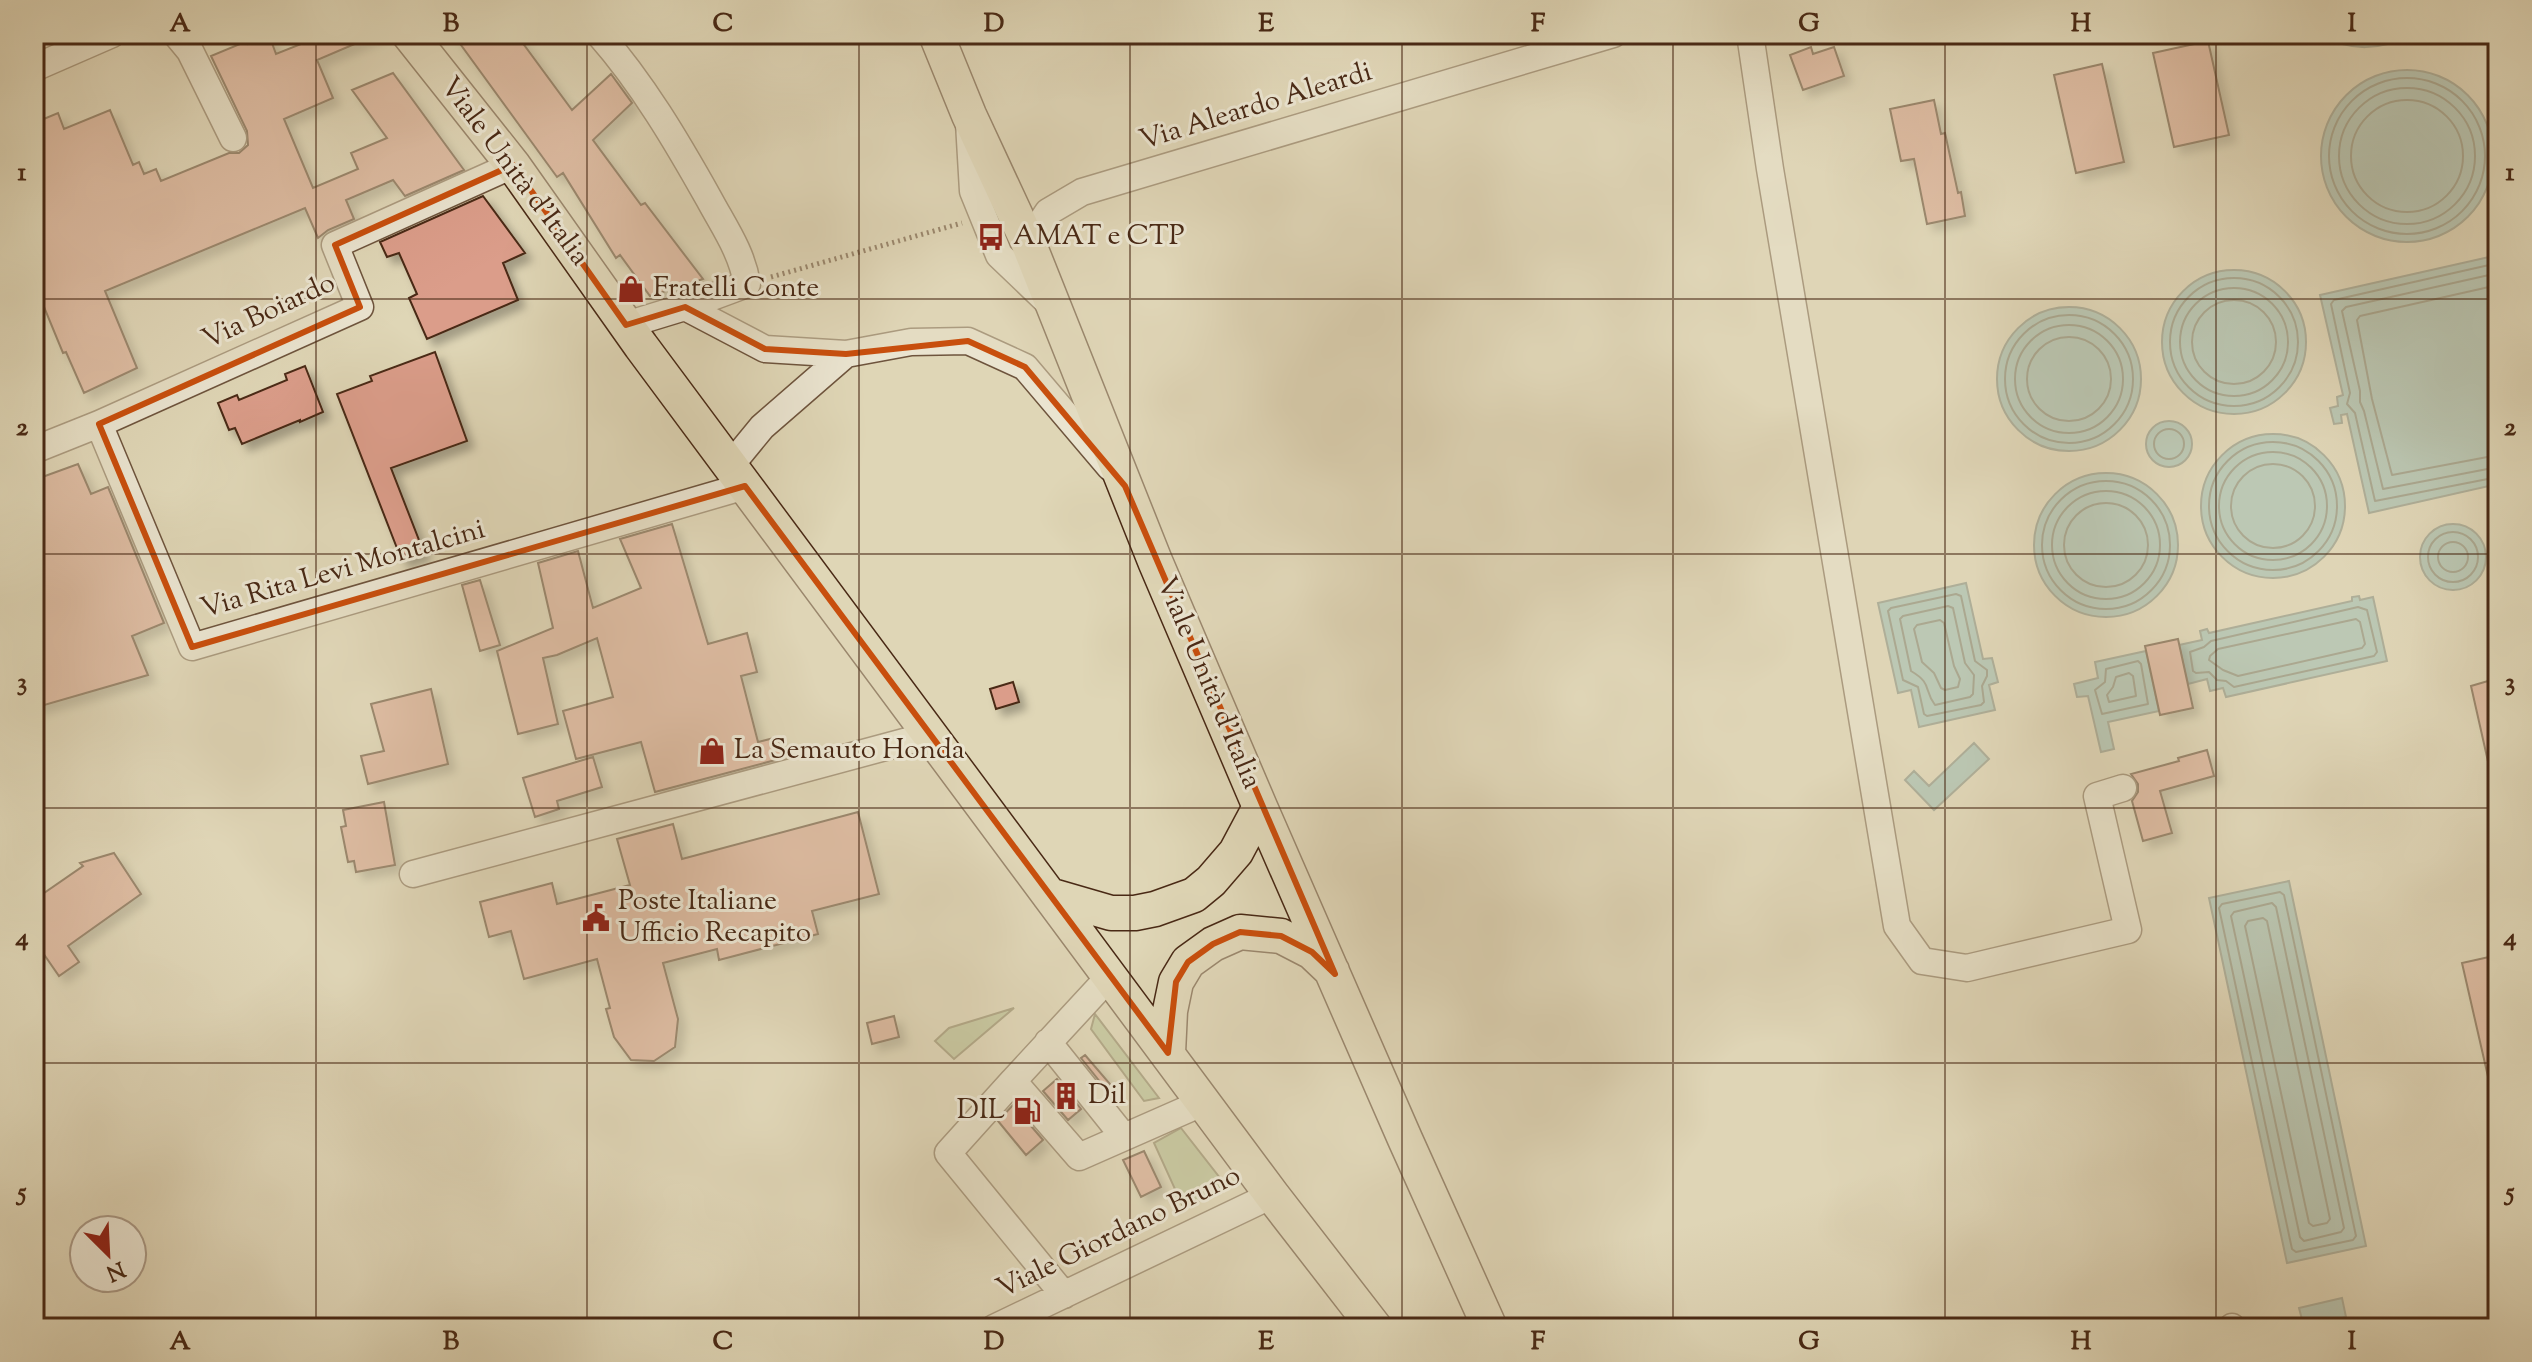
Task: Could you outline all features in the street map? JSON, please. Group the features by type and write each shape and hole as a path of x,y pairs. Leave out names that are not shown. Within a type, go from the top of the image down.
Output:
{"main road":[{"name":"Viale Unità d'Italia","path":"409,34 513,165 626,325 1272,1195 1375,1328"},
{"name":"Viale Unità d'Italia","path":"936,34 969,115 1028,242 1125,486 1260,807 1490,1328"},
{"path":"1049,895 1111,913 1155,909 1194,895 1236,852 1260,807"},
{"path":"1168,1053 1170,1011 1176,982 1188,962 1213,944 1240,932 1281,936 1312,952 1335,974"}],"street":[{"path":"34,68 112,34"},
{"path":"176,34 190,51 233,138"},
{"path":"599,34 626,64 685,156 744,262 747,284 626,325"},
{"name":"Via Aleardo Aleardi","path":"1028,242 1048,212 1082,192 1613,34"},
{"path":"1750,34 1775,201 1897,926 1922,961 1967,968 2128,930 2097,796 2123,788"},
{"path":"969,115 973,191 999,255 1054,307"},
{"name":"Via Boiardo","path":"99,424 360,307 335,245 513,165"},
{"path":"685,307 765,349 846,354 911,342 968,341 1025,367 1125,486"},
{"path":"738,476 762,427 846,354"},
{"path":"34,450 99,424"},
{"name":"Via Rita Levi Montalcini","path":"99,424 192,647 738,476"},
{"path":"413,874 930,735"},
{"path":"1064,1295 948,1153 1110,976"},
{"path":"1048,1042 1124,1137"},
{"path":"1013,1081 1079,1157 1204,1102"},
{"name":"Viale Giordano Bruno","path":"994,1328 1272,1195"}],"path":[{"path":"747,284 983,217"}],"highlighted area":[{"path":"513,165 626,325 685,307 765,349 846,354 968,341 1025,367 1125,486 1335,974 1312,952 1281,936 1240,932 1213,944 1188,962 1176,982 1168,1053 745,486 192,647 99,424 360,307 335,245"}],"green space":[{"path":"1014,1008 954,1059 935,1041 949,1028"},
{"path":"1095,1014 1159,1098 1144,1101 1091,1029"},
{"path":"1181,1128 1227,1187 1184,1209 1154,1143"}],"water":[{"path":"2319,34 2412,34 2389,44 2366,47 2342,44"},
{"path":"2407,70 2440,76 2468,95 2487,123 2493,156 2487,189 2468,217 2440,236 2407,242 2374,236 2346,217 2327,189 2321,156 2327,123 2346,95 2374,76"},
{"path":"2498,255 2498,484 2369,513 2347,414 2341,415 2342,423 2334,424 2330,408 2338,406 2337,397 2343,395 2320,295"},
{"path":"2234,270 2262,275 2285,291 2301,314 2306,342 2301,370 2285,393 2262,409 2234,414 2206,409 2183,393 2167,370 2162,342 2167,314 2183,291 2206,275"},
{"path":"2069,307 2096,313 2120,328 2135,352 2141,379 2135,406 2120,430 2096,445 2069,451 2042,445 2018,430 2003,406 1997,379 2003,352 2018,328 2042,313"},
{"path":"2169,421 2185,428 2192,444 2185,460 2169,467 2153,460 2146,444 2153,428"},
{"path":"2273,434 2301,439 2324,455 2340,478 2345,506 2340,534 2324,557 2301,573 2273,578 2245,573 2222,557 2206,534 2201,506 2206,478 2222,455 2245,439"},
{"path":"2106,473 2134,478 2157,494 2173,517 2178,545 2173,573 2157,596 2134,612 2106,617 2078,612 2055,596 2039,573 2034,545 2039,517 2055,494 2078,478"},
{"path":"2453,524 2476,534 2486,557 2476,580 2453,590 2430,580 2420,557 2430,534"},
{"path":"1966,583 1983,659 1992,658 1998,682 1989,685 1995,710 1919,727 1911,690 1898,693 1878,603"},
{"path":"2359,596 2360,600 2373,597 2387,661 2226,697 2223,688 2210,691 2207,679 2188,684 2179,645 2202,640 2200,631 2207,629 2209,633 2352,601 2352,597"},
{"path":"2146,651 2159,711 2108,722 2114,749 2101,752 2088,696 2077,697 2074,684 2098,678 2095,662"},
{"path":"1974,743 1989,759 1934,810 1905,780 1914,771 1929,786"},
{"path":"2289,881 2366,1246 2287,1263 2209,898"},
{"path":"2342,1298 2346,1317 2304,1327 2299,1308"}],"building":[{"path":"326,34 378,34 317,60 333,98 284,119 313,188 358,169 351,153 387,138 352,90 393,73 464,170 405,196 393,180 346,200 354,219 328,230 318,238 305,208 105,291 137,368 84,393 42,302 34,305 34,254 41,252 34,236 34,123 58,113 64,129 110,110 133,165 139,162 144,174 156,169 161,181 229,153 239,153 248,145 247,131 211,56 269,35 276,54"},
{"path":"453,34 516,34 572,110 611,74 632,103 593,140 641,205 645,203 703,279 650,296 620,255 616,258 563,173 557,177"},
{"path":"2208,41 2229,135 2174,147 2153,53"},
{"path":"1811,47 1813,54 1834,47 1844,76 1803,90 1790,55"},
{"path":"2102,64 2124,162 2076,173 2054,75"},
{"path":"1934,100 1965,216 1927,224 1914,159 1901,161 1890,109"},
{"path":"483,196 525,253 503,263 518,300 427,339 409,298 417,294 399,253 387,257 380,242"},
{"path":"435,352 467,441 391,468 424,553 402,561 337,394 372,381 370,376"},
{"path":"305,366 323,412 242,444 235,428 229,430 218,403 237,395 239,400 287,380 285,374"},
{"path":"78,464 91,494 108,487 164,623 132,636 148,675 34,708 34,480"},
{"path":"672,524 708,644 747,633 757,672 741,676 758,742 778,737 783,758 655,792 641,742 576,759 563,711 613,697 597,638 543,658 558,724 518,734 497,651 553,628 538,563 578,551 593,608 641,588 620,539"},
{"path":"480,580 500,645 480,651 462,585"},
{"path":"2178,639 2193,708 2160,715 2145,646"},
{"path":"2498,678 2498,765 2489,766 2471,686"},
{"path":"1013,682 1019,702 996,709 990,689"},
{"path":"431,689 448,764 368,784 361,756 384,751 371,704"},
{"path":"2207,750 2214,776 2160,791 2172,833 2143,841 2132,801 2138,792 2138,784 2131,774"},
{"path":"593,757 602,787 557,801 559,809 535,817 523,778"},
{"path":"384,802 395,865 356,872 354,861 348,862 341,827 346,826 343,810"},
{"path":"858,812 879,894 812,911 818,934 719,960 717,949 663,963 678,1019 675,1047 654,1061 631,1060 614,1037 597,959 524,979 511,931 489,937 480,902 552,883 557,904 630,885 617,839 673,824 682,859"},
{"path":"114,853 141,894 68,946 79,962 59,976 34,940 34,900 83,866 80,863"},
{"path":"2498,955 2498,1080 2489,1081 2462,963"},
{"path":"894,1016 899,1037 872,1044 867,1023"},
{"path":"1085,1055 1110,1084 1105,1088 1081,1058"},
{"path":"1057,1079 1081,1109 1068,1120 1043,1091"},
{"path":"1013,1105 1043,1140 1026,1155 998,1121"},
{"path":"1144,1151 1161,1187 1141,1197 1123,1160"}],"place":[{"name":"AMAT e CTP","path":"991,237"},
{"name":"Fratelli Conte","path":"631,289"},
{"name":"La Semauto Honda","path":"712,751"},
{"name":"Poste Italiane Ufficio Recapito","path":"596,918"},
{"name":"Dil","path":"1066,1096"},
{"name":"DIL","path":"1027,1111"}]}
